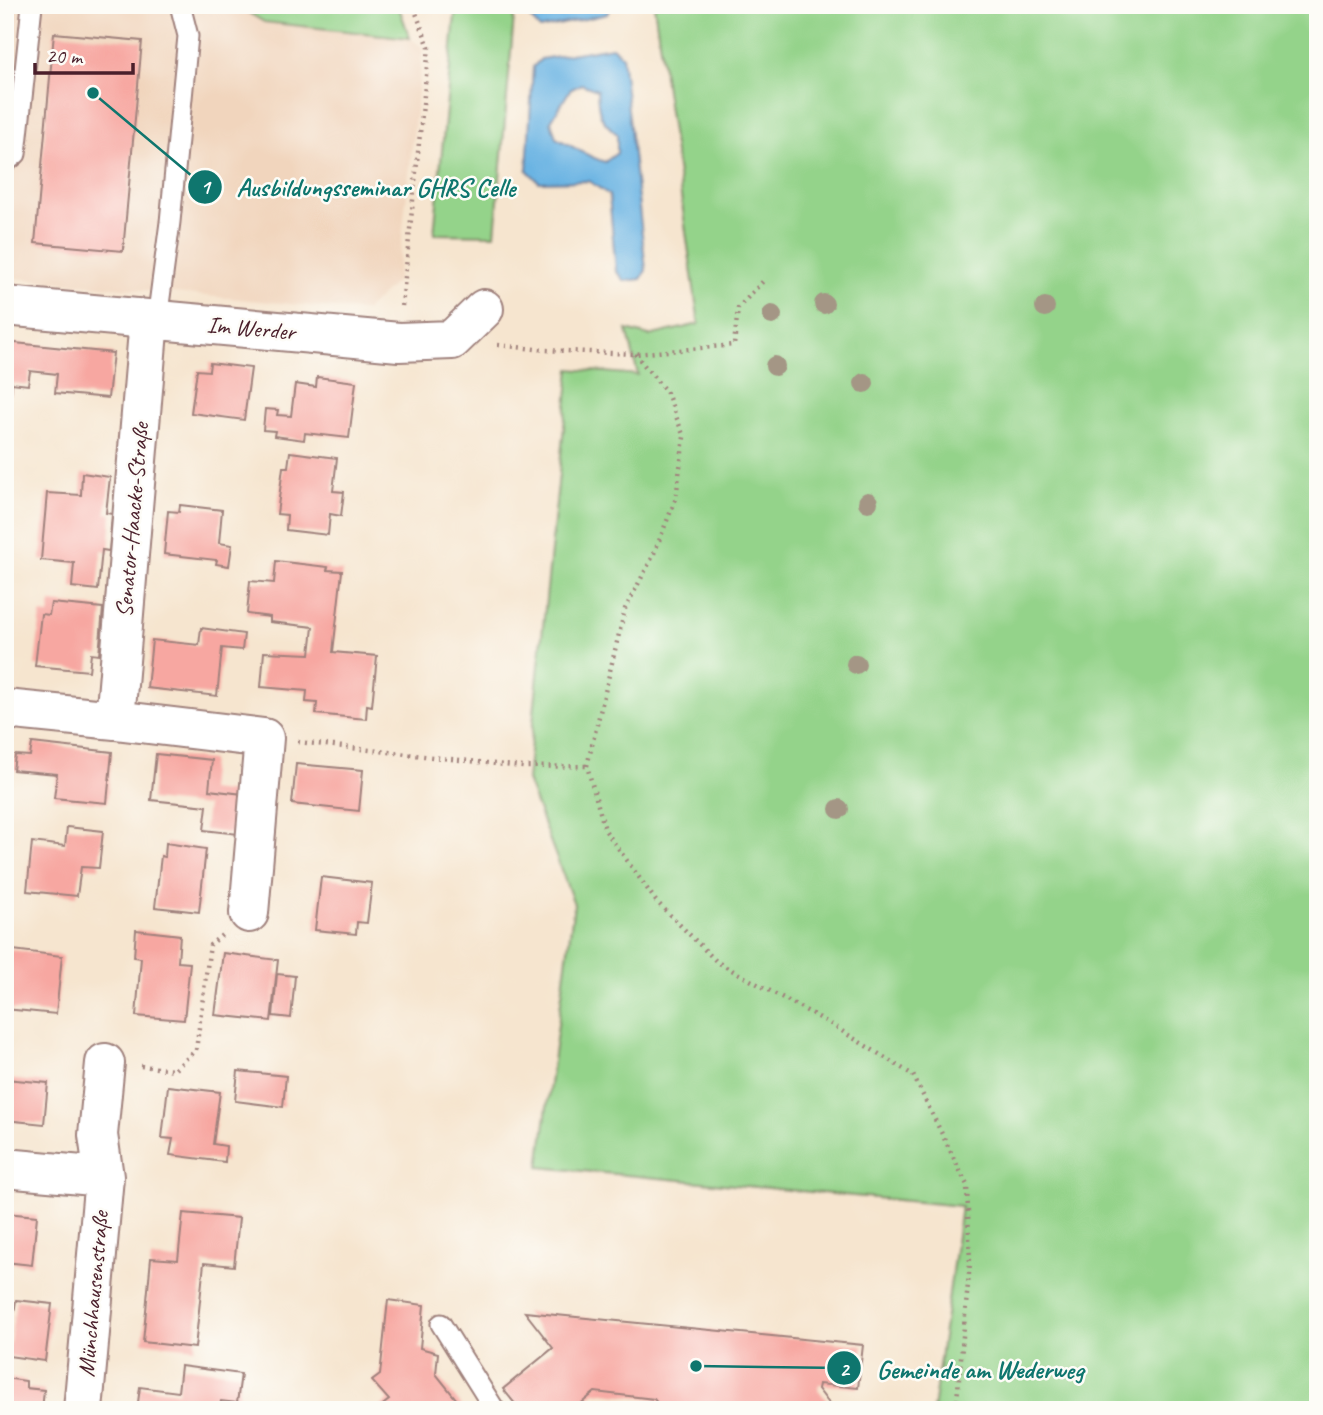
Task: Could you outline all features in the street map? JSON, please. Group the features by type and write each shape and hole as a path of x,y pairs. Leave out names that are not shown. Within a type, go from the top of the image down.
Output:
{"street":[{"name":"Im Werder","path":"5,306 399,342 452,340"},
{"path":"452,340 484,309"},
{"name":"Senator-Haacke-Straße","path":"115,720 153,319"},
{"path":"5,709 264,738 249,913"},
{"name":"Münchhausenstraße","path":"83,1410 104,1177 98,1135 105,1063"},
{"name":"Münchhausenstraße","path":"5,1168 104,1177"}],"lane":[{"path":"5,163 16,154 32,5"},
{"path":"153,319 170,222 188,36 180,5"},
{"path":"441,1324 495,1410"}],"path":[{"path":"399,342 429,47 413,5"},
{"path":"452,340 544,350 635,354 734,345 738,308 766,278"},
{"path":"635,354 667,393 684,437 676,498 653,556 625,609 587,766 605,830 656,901 717,962 829,1023 914,1075 967,1185 970,1263 956,1410"},
{"path":"264,738 523,767 587,766"},
{"path":"105,1063 174,1070 196,1049 210,945 249,913"}],"shaded area":[{"path":"5,5 244,5 246,11 264,22 410,38 423,48 397,281 365,311 5,277"}],"green space":[{"path":"244,5 398,5 410,38 264,22 246,11"},
{"path":"456,5 515,5 495,235 434,234"},
{"path":"654,5 1318,5 1318,1410 933,1410 961,1206 539,1167 574,904 527,780 570,369 638,375 627,330 649,336 699,324"}],"water":[{"path":"531,5 612,5 607,14 540,29 530,18"},
{"path":"612,47 622,56 646,270 641,279 625,281 616,271 609,195 589,181 539,182 527,170 533,67 541,59","holes":["581,84 597,90 601,115 617,134 617,153 605,162 556,138 551,121 570,90"]}],"building":[{"path":"54,33 142,41 123,251 35,243"},
{"path":"5,342 113,353 108,398 55,393 57,374 30,371 28,385 12,383 11,395 5,395"},
{"path":"210,363 251,368 244,420 191,413 197,370 209,371"},
{"path":"317,377 356,382 349,438 305,433 304,440 274,436 275,431 263,430 265,409 278,410 277,415 291,416 295,384 316,387"},
{"path":"290,452 337,458 333,491 344,492 341,516 330,514 328,535 286,530 287,515 277,514 283,467 288,467"},
{"path":"82,473 110,477 106,513 112,514 109,551 102,550 98,590 72,587 74,563 41,560 47,493 81,495"},
{"path":"180,505 222,510 219,543 232,545 229,566 216,564 217,560 164,554 168,511 179,512"},
{"path":"276,561 342,571 333,652 377,656 372,706 367,705 366,719 316,714 317,703 306,702 307,691 261,687 264,652 310,654 313,627 270,622 270,617 247,614 250,581 274,583"},
{"path":"51,603 103,608 99,655 91,654 89,671 35,666 41,614 49,615"},
{"path":"201,628 244,634 242,650 222,648 217,696 147,688 152,640 199,645"},
{"path":"32,743 112,752 107,803 54,798 57,774 13,770 15,755 30,756"},
{"path":"156,754 212,760 209,790 243,794 238,834 204,830 207,806 151,800"},
{"path":"296,764 363,770 359,811 292,804"},
{"path":"67,827 103,831 99,868 81,867 77,896 27,891 32,842 65,846"},
{"path":"166,843 206,849 199,912 155,907 161,856 165,857"},
{"path":"321,877 372,883 367,923 357,922 356,934 315,930"},
{"path":"136,930 180,935 178,962 190,963 184,1020 136,1016 141,958 134,957"},
{"path":"5,949 62,956 56,1014 5,1009"},
{"path":"223,953 278,960 271,1021 215,1015"},
{"path":"277,974 295,976 291,1018 273,1016"},
{"path":"238,1071 286,1076 283,1107 235,1101"},
{"path":"5,1079 48,1083 44,1124 5,1120"},
{"path":"168,1086 220,1092 213,1144 226,1146 225,1162 170,1155 173,1139 162,1138"},
{"path":"5,1213 37,1216 32,1265 5,1262"},
{"path":"183,1213 239,1218 234,1266 204,1263 195,1348 143,1342 151,1258 178,1260"},
{"path":"16,1300 52,1304 45,1361 8,1356"},
{"path":"388,1300 424,1305 420,1348 438,1353 436,1374 465,1410 383,1410 380,1407 389,1400 372,1381 380,1375"},
{"path":"525,1312 863,1345 858,1388 819,1384 818,1389 834,1410 652,1410 658,1404 654,1399 595,1392 573,1410 520,1410 503,1389 553,1348"},
{"path":"181,1366 241,1374 237,1403 221,1401 219,1410 137,1410 140,1387 178,1392"},
{"path":"5,1378 26,1381 26,1388 44,1390 42,1410 5,1410"}],"place":[{"name":"Ausbildungsseminar GHRS Celle","path":"93,93"},
{"name":"Gemeinde am Wederweg","path":"696,1366"}]}
